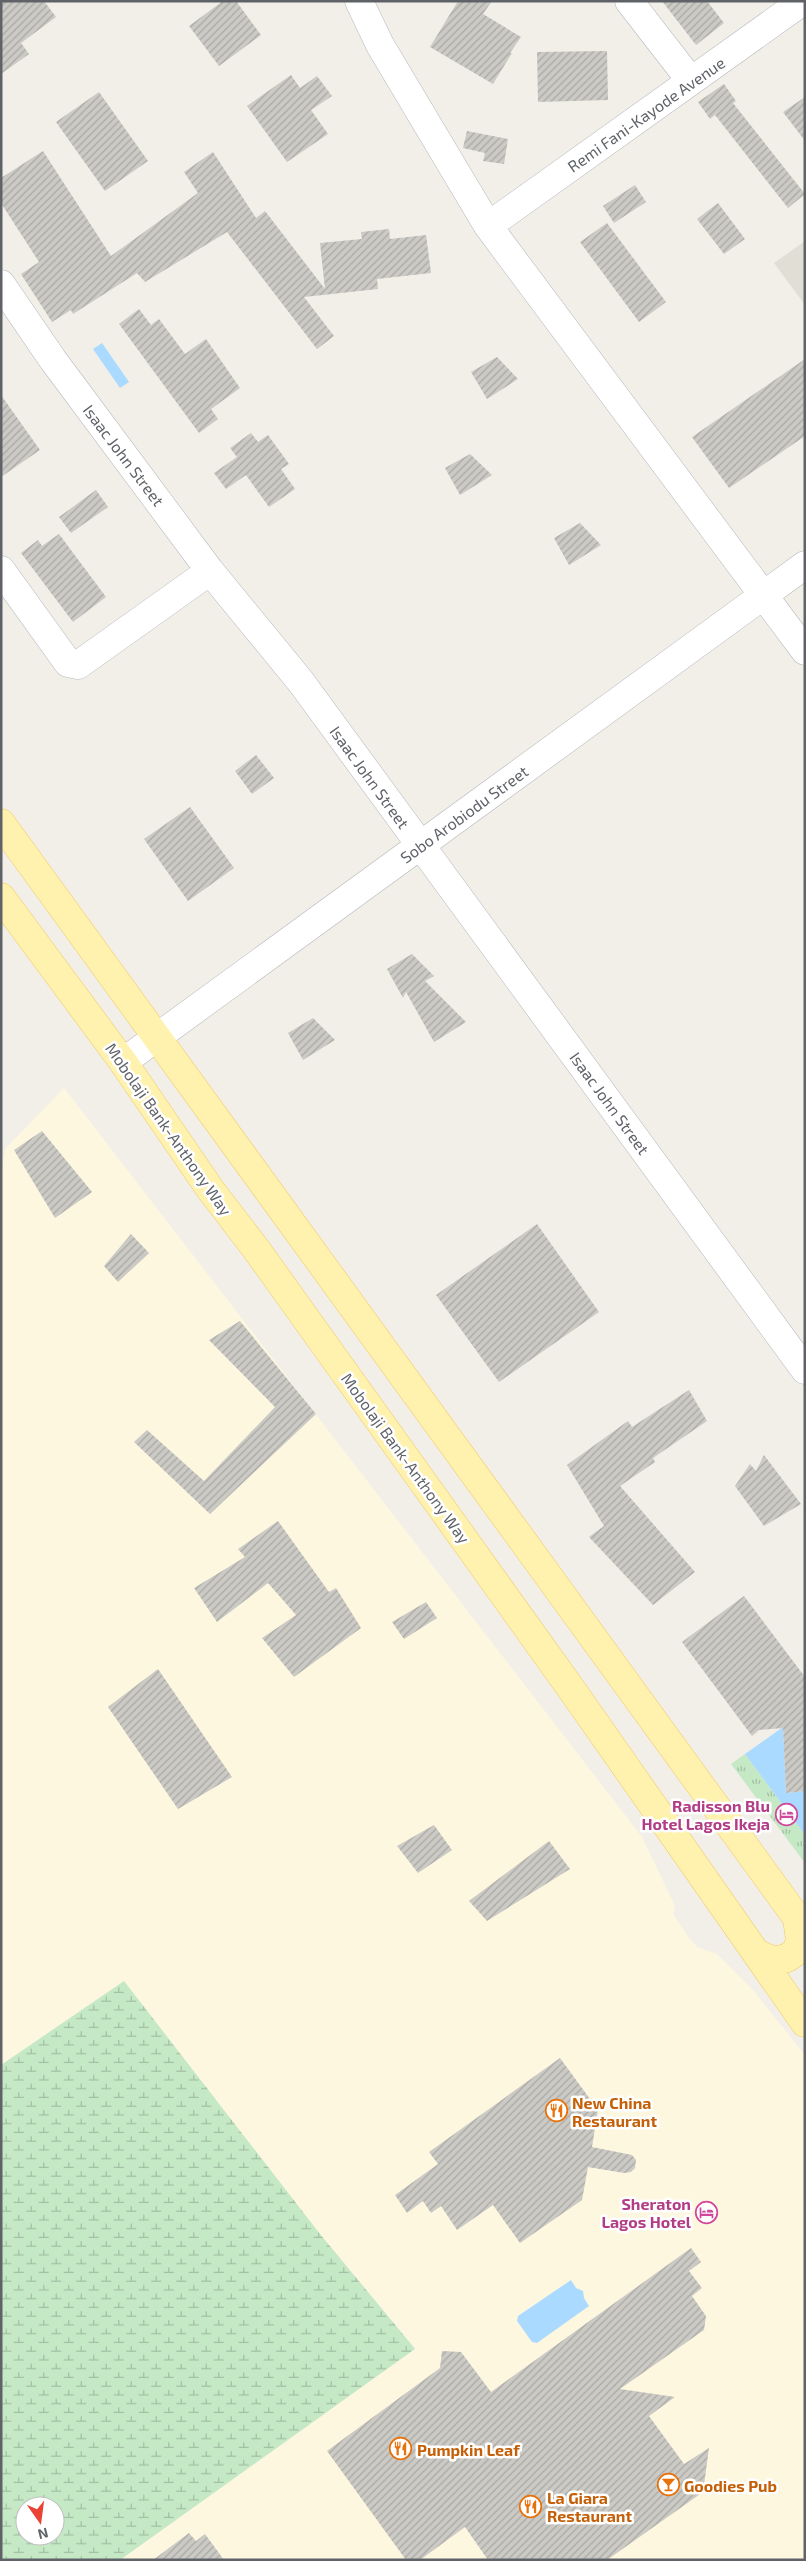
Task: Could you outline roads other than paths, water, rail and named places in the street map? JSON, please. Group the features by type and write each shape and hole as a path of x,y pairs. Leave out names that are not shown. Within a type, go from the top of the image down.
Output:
{"main road":[{"path":"1,822 801,1924 797,1951 787,1958 774,1961 756,1953"},
{"name":"Mobolaji Bank-Anthony Way","path":"1,897 123,1062 210,1190 256,1249 572,1690 805,2023"}],"street":[{"path":"358,1 380,46 488,226 805,651"},
{"path":"629,1 691,81"},
{"name":"Remi Fani-Kayode Avenue","path":"488,226 803,1"},
{"name":"Isaac John Street","path":"1,284 53,360 210,570 301,682 805,1370"},
{"name":"Sobo Arobiodu Street","path":"123,1062 805,565"},
{"path":"1,570 68,663 78,665 210,570"}],"water":[{"path":"102,343 129,382 120,388 93,349"},
{"path":"783,1727 786,1793 805,1791 805,1835 745,1754"},
{"path":"571,2280 576,2288 583,2291 584,2298 589,2306 537,2343 532,2342 517,2321 518,2316"}],"place":[{"name":"Radisson Blu Hotel Lagos Ikeja","path":"786,1814"},
{"name":"New China Restaurant","path":"556,2111"},
{"name":"Sheraton Lagos Hotel","path":"707,2212"},
{"name":"Pumpkin Leaf","path":"401,2449"},
{"name":"Goodies Pub","path":"668,2485"},
{"name":"La Giara Restaurant","path":"531,2506"}]}
